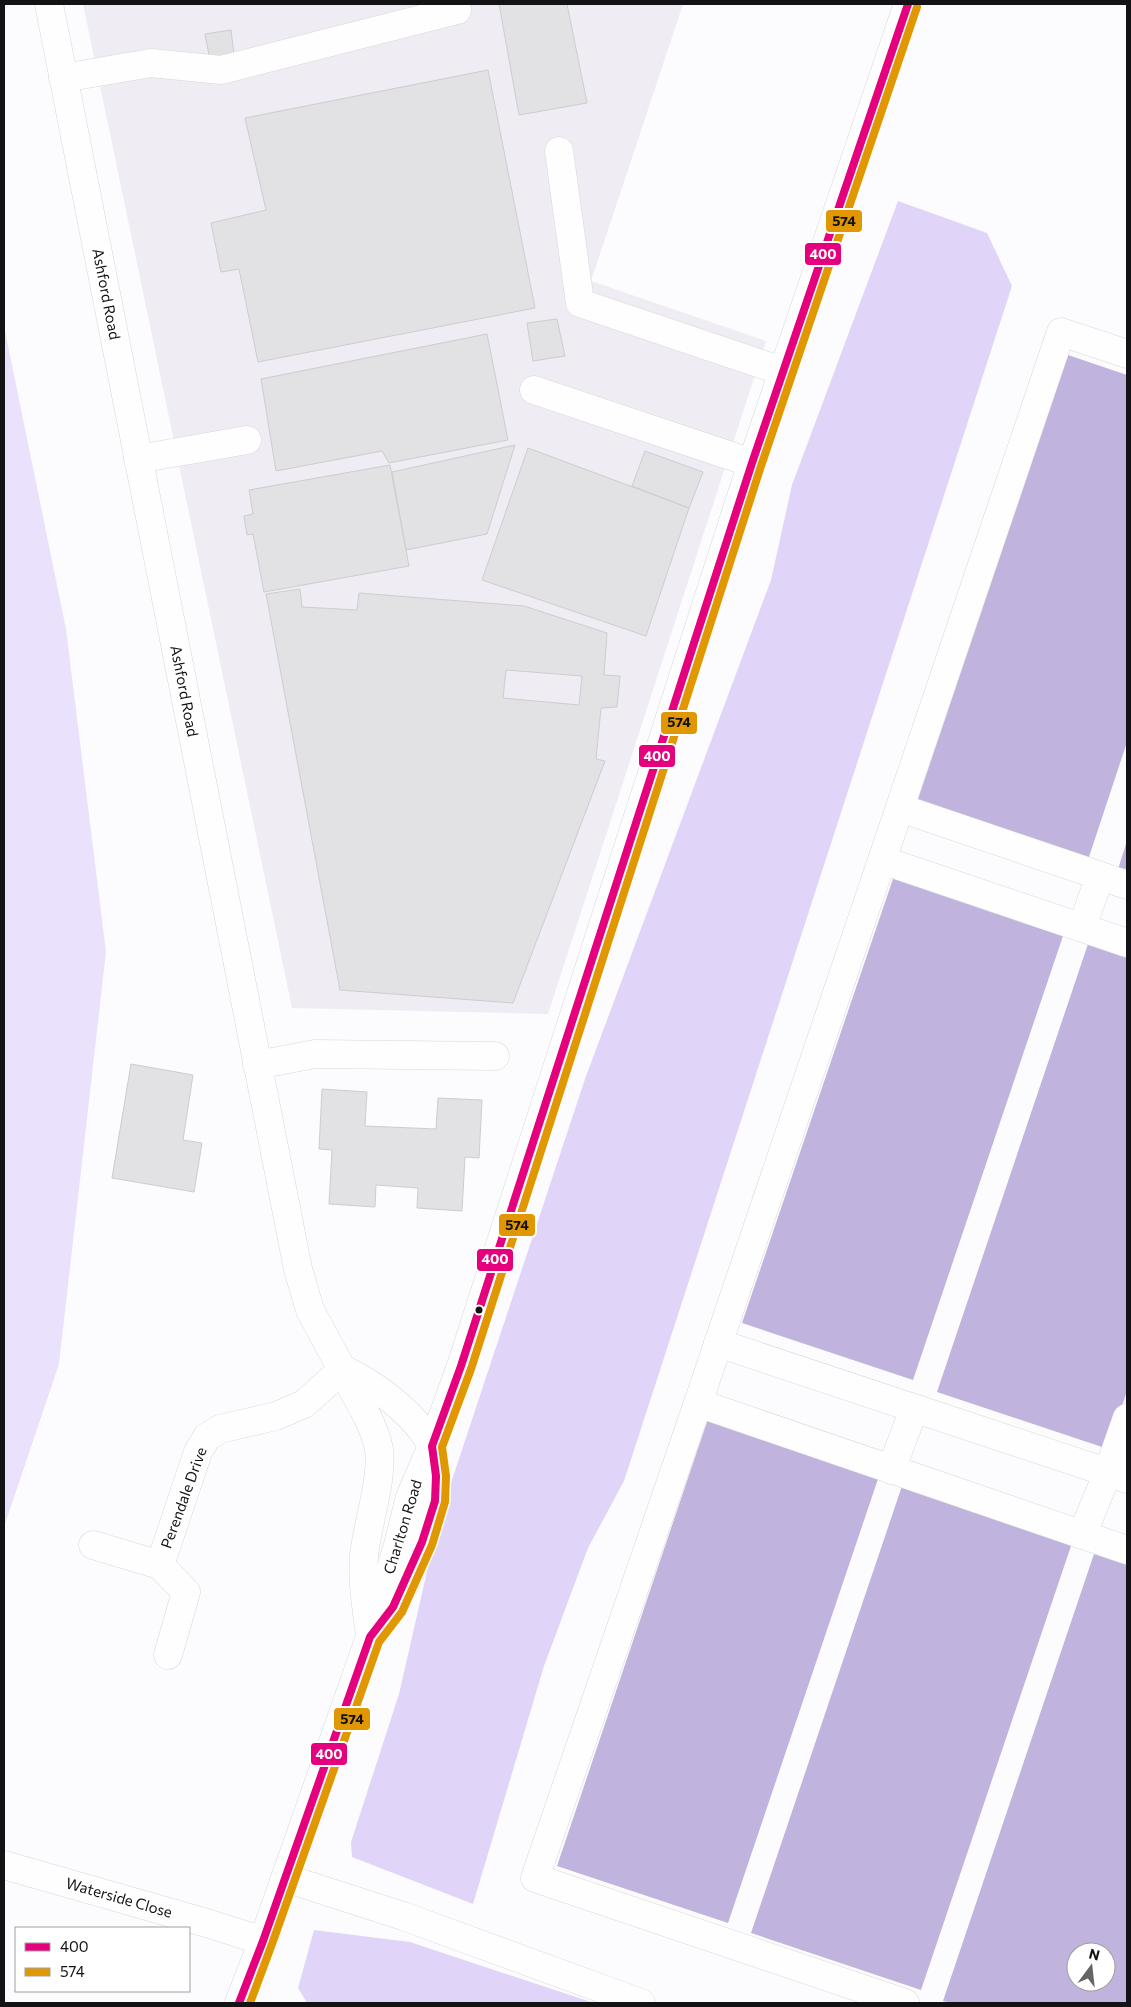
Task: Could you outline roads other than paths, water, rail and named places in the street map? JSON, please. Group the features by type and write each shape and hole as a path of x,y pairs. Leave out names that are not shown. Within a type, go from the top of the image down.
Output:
{"street":[{"name":"Ashford Road","path":"49,4 298,1269 310,1310 375,1432 379,1451 378,1472 364,1555 364,1589 370,1637"},
{"path":"432,1446 464,1356 782,371 908,4"},
{"path":"63,78 151,63 221,70 457,10"},
{"path":"559,151 580,303 782,371"},
{"path":"905,2003 535,1878 1061,332 1127,354"},
{"path":"534,390 752,463"},
{"path":"138,459 247,440"},
{"path":"900,808 1127,885"},
{"path":"882,860 1127,943"},
{"path":"1082,927 1100,876"},
{"path":"257,1065 315,1054 495,1056"},
{"path":"718,1343 1118,1476"},
{"path":"343,1369 368,1381 388,1396 416,1423 432,1446"},
{"name":"Perendale Drive","path":"160,1565 198,1452 207,1437 220,1429 276,1416 304,1404 343,1369"},
{"path":"698,1403 1127,1550"},
{"path":"891,1470 914,1409"},
{"path":"1082,1535 1118,1476 1127,1418"},
{"name":"Charlton Road","path":"239,2003 286,1878 370,1637 393,1607 422,1542 435,1501 436,1476 432,1446"},
{"name":"Perendale Drive","path":"92,1545 160,1565 186,1592 168,1656"},
{"name":"Waterside Close","path":"4,1866 210,1924 263,1941"},
{"path":"286,1878 403,1916 641,2003"}]}
